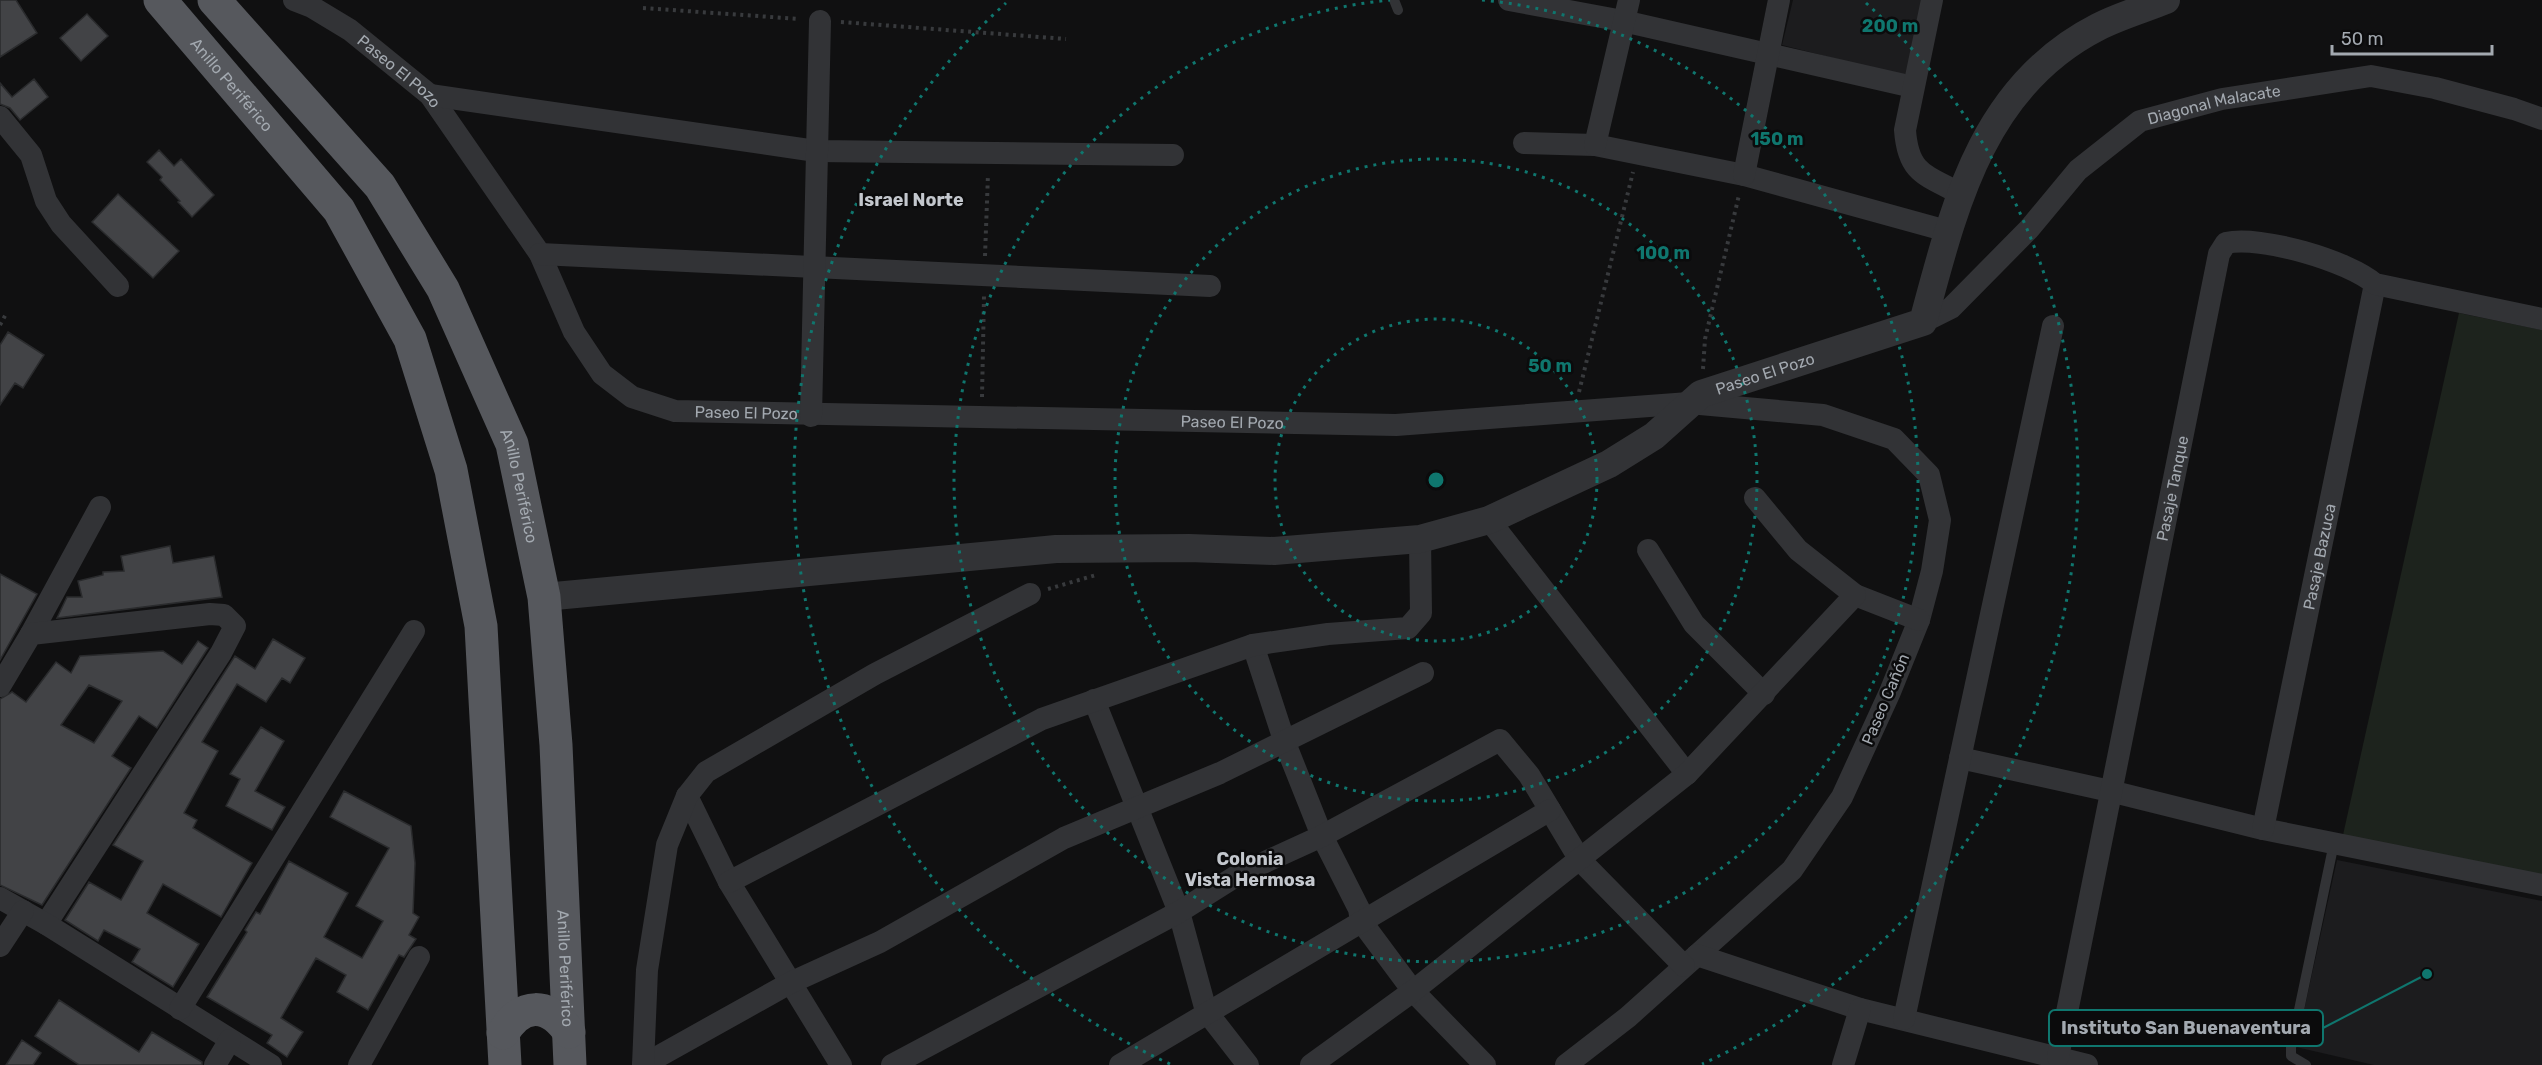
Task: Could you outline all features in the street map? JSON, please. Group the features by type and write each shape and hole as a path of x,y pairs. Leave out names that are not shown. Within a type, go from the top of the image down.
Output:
{"highway":[{"name":"Anillo Periférico","path":"160,0 339,210 410,339 451,470 481,626 505,1065"},
{"name":"Anillo Periférico","path":"214,0 380,186 443,289 512,444 544,597 556,745 570,1065"},
{"path":"503,1033 512,1018 527,1010 544,1010 559,1018 568,1032"}],"street":[{"name":"Paseo El Pozo","path":"294,0 312,7 350,30 430,95 540,254 574,332 602,374 632,398 675,411 811,416 1396,425 1695,399 1923,322"},
{"path":"1509,0 1626,10 1770,54 1913,87"},
{"path":"1744,175 1779,0"},
{"path":"1932,0 1905,130 1906,149 1917,170 1959,193"},
{"path":"1923,322 1959,193 1988,133 2027,82 2065,47 2099,26 2166,0"},
{"path":"1595,145 1626,10"},
{"path":"811,416 820,21"},
{"name":"Diagonal Malacate","path":"1923,322 1951,308 2029,229 2078,170 2140,121 2222,99 2371,76 2435,88 2514,109 2542,119"},
{"path":"430,95 816,151 1173,155"},
{"path":"0,117 31,155 46,201 61,224 118,286"},
{"path":"1524,143 1595,145 1744,175 1947,231"},
{"name":"Pasaje Tanque","path":"2058,1057 2219,254 2226,243 2239,240 2331,259 2363,273 2375,284 2542,319"},
{"path":"540,254 1210,286"},
{"name":"Pasaje Bazuca","path":"2263,829 2375,284"},
{"path":"1904,1019 2053,326"},
{"path":"544,597 1056,549 1188,548 1274,551 1420,539 1489,520 1609,464 1654,436 1695,399"},
{"name":"Paseo Cañón","path":"1566,1065 1628,1017 1792,870 1842,797 1890,692 1919,620 1932,571 1940,520 1929,475 1894,439 1823,415 1695,399"},
{"path":"1755,498 1798,550 1855,595 1919,620"},
{"path":"0,686 32,634 100,507"},
{"path":"1489,520 1687,774"},
{"path":"729,882 1042,719 1253,645 1328,634 1408,628 1421,613 1420,539"},
{"path":"1648,550 1694,624 1764,694"},
{"path":"643,1065 647,970 667,845 687,796 706,772 875,674 1030,594"},
{"path":"1311,1065 1413,991 1687,774 1855,595"},
{"path":"32,634 210,614 225,615 235,626 221,653 46,924"},
{"path":"180,1009 414,631"},
{"path":"1253,645 1285,743 1322,836 1359,909 1361,921 1413,991 1485,1065"},
{"path":"643,1065 790,983 880,942 1064,837 1285,743 1423,673"},
{"path":"1094,700 1179,912 1206,1011 1248,1065"},
{"path":"892,1065 1179,912 1241,873 1322,836 1500,740 1529,775 1580,860 1691,961 1860,1009 2087,1065"},
{"path":"1960,758 2110,790 2263,829 2542,885"},
{"path":"687,796 729,882 841,1065"},
{"path":"1120,1065 1206,1011 1550,810"},
{"path":"0,898 46,924 271,1065"},
{"path":"0,946 23,911"},
{"path":"359,1065 419,957"},
{"path":"1843,1065 1860,1009"},
{"path":"215,1065 231,1040"}],"lane":[{"path":"2306,1065 2291,1056 2291,1048 2334,843"}],"path":[{"path":"643,8 1066,39"},
{"path":"1575,410 1638,154"},
{"path":"1695,399 1705,339 1744,175"},
{"path":"0,325 6,314"}],"shaded area":[{"path":"1793,0 1929,0 1911,78 1782,45"},
{"path":"2459,313 2542,330 2542,876 2343,835"},
{"path":"2337,860 2542,901 2542,1065 2374,1065 2296,1047"}],"building":[{"path":"0,0 16,0 37,33 0,57"},
{"path":"87,14 108,36 81,61 60,38"},
{"path":"34,79 48,97 20,120 10,108 0,104 0,83 12,97"},
{"path":"159,150 174,166 181,159 214,195 192,217 160,180 162,177 147,162"},
{"path":"118,194 179,251 153,278 92,222"},
{"path":"8,332 44,355 23,388 15,383 0,405 0,345"},
{"path":"170,546 173,563 214,556 222,597 57,618 67,597 82,597 78,581 103,575 103,572 124,571 121,556"},
{"path":"0,574 37,594 0,660"},
{"path":"273,639 305,658 290,683 282,678 266,702 237,684 202,742 218,751 184,813 197,820 193,828 252,863 221,917 163,884 147,913 199,944 173,987 132,962 140,949 104,930 98,941 65,920 89,882 121,900 143,861 113,845 235,656 255,669"},
{"path":"198,641 208,648 157,728 139,716 112,756 131,768 42,905 0,885 0,699 12,692 26,702 56,662 71,673 80,656 163,651 182,664","holes":["89,685 122,701 94,743 61,725"]},
{"path":"261,727 284,741 255,791 285,807 272,830 226,806 240,779 230,774"},
{"path":"344,791 411,826 415,863 413,913 419,917 409,935 416,939 404,957 399,955 368,1010 337,992 346,975 316,958 281,1018 303,1032 287,1057 267,1043 272,1035 207,997 247,932 245,930 256,912 260,914 289,861 348,893 324,937 362,958 383,921 356,906 389,848 330,817"},
{"path":"59,1000 139,1052 152,1032 202,1062 202,1065 79,1065 35,1036"},
{"path":"22,1040 41,1053 33,1065 6,1065"}],"place":[{"name":"Instituto San Buenaventura","path":"2427,974"}],"district":[{"name":"Israel Norte","path":"911,200"},
{"name":"Colonia Vista Hermosa","path":"1250,869"}]}
